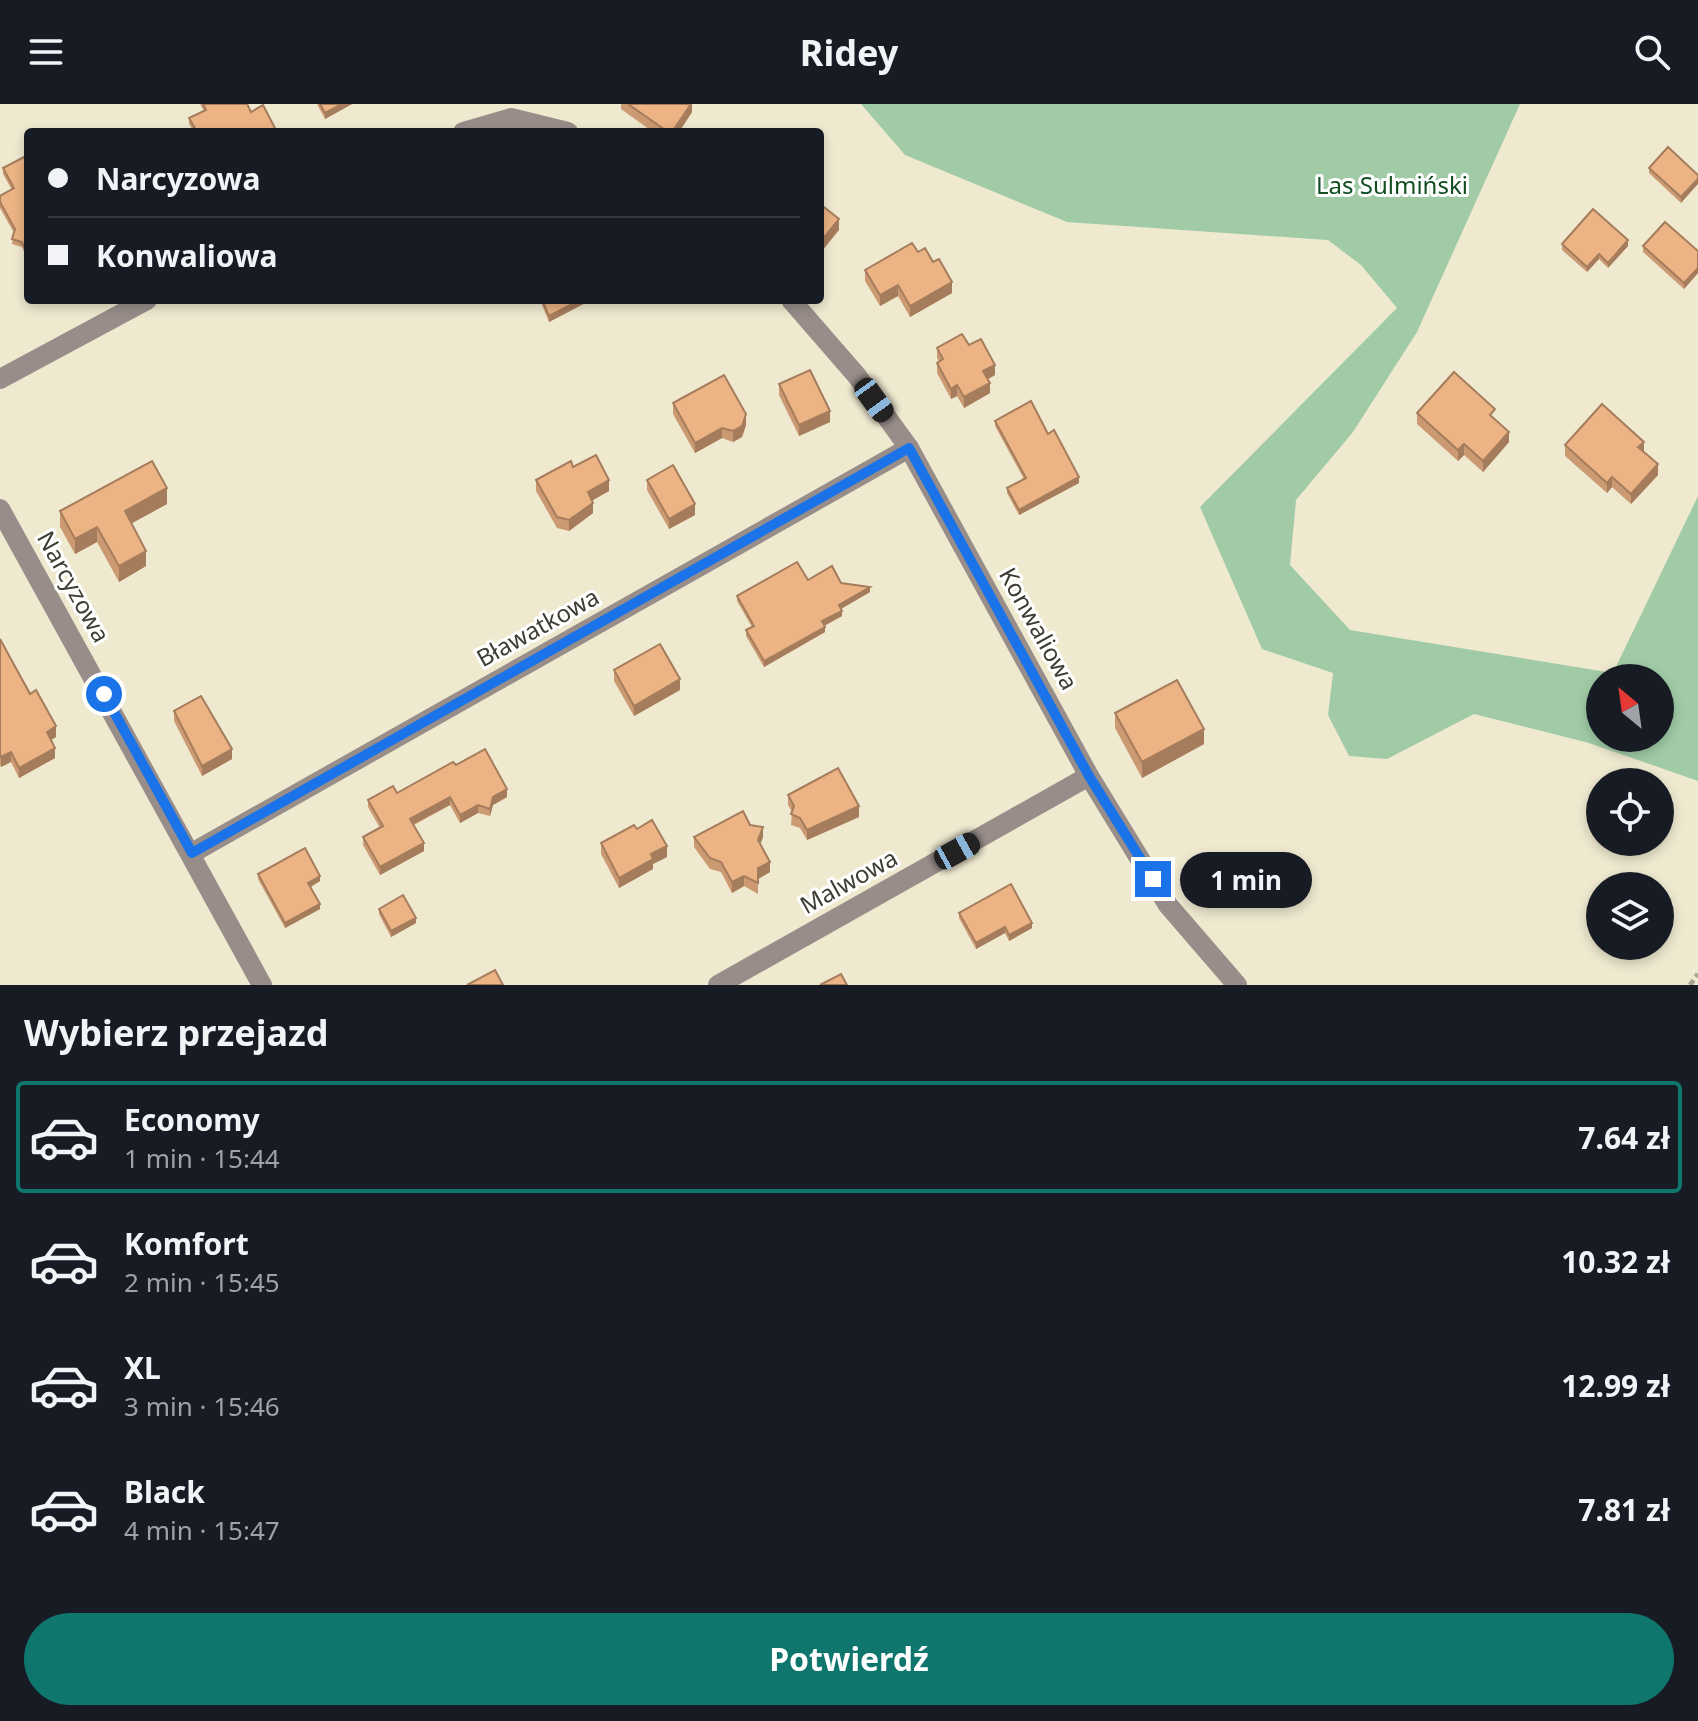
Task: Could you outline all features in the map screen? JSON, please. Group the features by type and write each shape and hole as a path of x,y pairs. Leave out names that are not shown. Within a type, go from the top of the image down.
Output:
{"street":[{"path":"477,128 511,118 552,128"},
{"path":"0,379 140,304"},
{"name":"Konwaliowa","path":"794,304 857,376 909,448 1089,776 1168,905 1237,985"},
{"name":"Bławatkowa","path":"192,853 909,448"},
{"name":"Narcyzowa","path":"0,509 262,985"},
{"name":"Malwowa","path":"718,985 1089,776"}],"path":[{"path":"1690,985 1698,974"}],"green space":[{"name":"Las Sulmiński","path":"861,104 1520,104 1417,332 1353,432 1296,500 1290,565 1350,630 1586,669 1586,742 1474,714 1387,759 1349,756 1328,715 1333,673 1262,649 1200,507 1397,308 1361,265 1328,240 1067,222 905,155"},
{"name":"Las Sulmiński","path":"1698,496 1698,781 1674,773 1674,768 1661,768 1615,752 1674,752 1674,664 1617,664"}],"building":[{"path":"203,104 247,104 251,112 263,105 275,128 195,128 189,118 206,110"},
{"path":"320,104 342,104 325,113"},
{"path":"628,104 691,104 675,128 662,128"},
{"path":"1668,147 1698,175 1698,179 1681,197 1649,168"},
{"path":"24,157 24,246 22,242 12,239 15,229 0,202 0,196 14,188 3,168"},
{"path":"824,207 839,219 824,238"},
{"path":"1593,209 1628,240 1608,263 1599,254 1587,267 1562,244"},
{"path":"1665,222 1698,251 1698,268 1684,283 1643,246"},
{"path":"912,243 918,252 925,248 933,262 939,259 952,282 910,306 898,285 880,295 865,270"},
{"path":"544,304 572,304 549,316"},
{"path":"962,334 969,345 981,339 995,365 983,371 990,383 964,397 957,385 951,389 937,363 943,359 937,348"},
{"path":"810,370 830,411 799,425 779,384"},
{"path":"1454,372 1495,409 1490,415 1509,432 1483,461 1464,444 1458,450 1417,413"},
{"path":"724,375 746,414 742,426 733,431 722,428 695,443 673,403"},
{"path":"1031,401 1048,434 1054,430 1079,477 1019,510 1007,488 1026,478 995,421"},
{"path":"1602,404 1644,442 1638,447 1658,464 1631,494 1612,477 1607,483 1565,445"},
{"path":"596,455 609,480 588,492 593,503 569,520 557,517 536,480 571,461 573,467"},
{"path":"152,461 167,488 125,511 146,551 119,566 97,527 75,539 60,511"},
{"path":"673,465 695,504 669,519 647,480"},
{"path":"797,562 808,580 832,566 841,583 870,587 839,605 842,611 822,621 825,627 764,661 746,630 754,626 737,596"},
{"path":"0,639 30,694 36,690 56,726 47,732 55,748 19,768 11,752 0,755"},
{"path":"660,644 680,679 634,706 614,670"},
{"path":"1177,680 1204,729 1142,762 1115,713"},
{"path":"201,696 232,749 202,766 174,711"},
{"path":"485,749 507,789 493,797 490,809 478,805 460,815 450,797 410,819 424,843 380,867 363,837 383,826 368,800 393,786 397,793 453,762 456,765"},
{"path":"838,768 859,806 807,830 800,818 791,814 794,806 788,795"},
{"path":"743,811 750,825 763,827 758,840 770,862 758,868 758,883 744,876 732,882 721,862 710,858 694,837"},
{"path":"652,820 667,846 651,854 653,859 619,878 601,843 634,825 637,829"},
{"path":"305,848 320,876 308,883 320,904 285,923 258,874"},
{"path":"1011,884 1032,923 1009,935 1005,927 976,943 959,913"},
{"path":"403,895 416,918 391,931 379,909"},
{"path":"495,970 503,985 467,985"},
{"path":"841,974 847,985 820,985"}],"route":[{"path":"104,694 192,853 909,448 1089,776 1153,879"}]}
